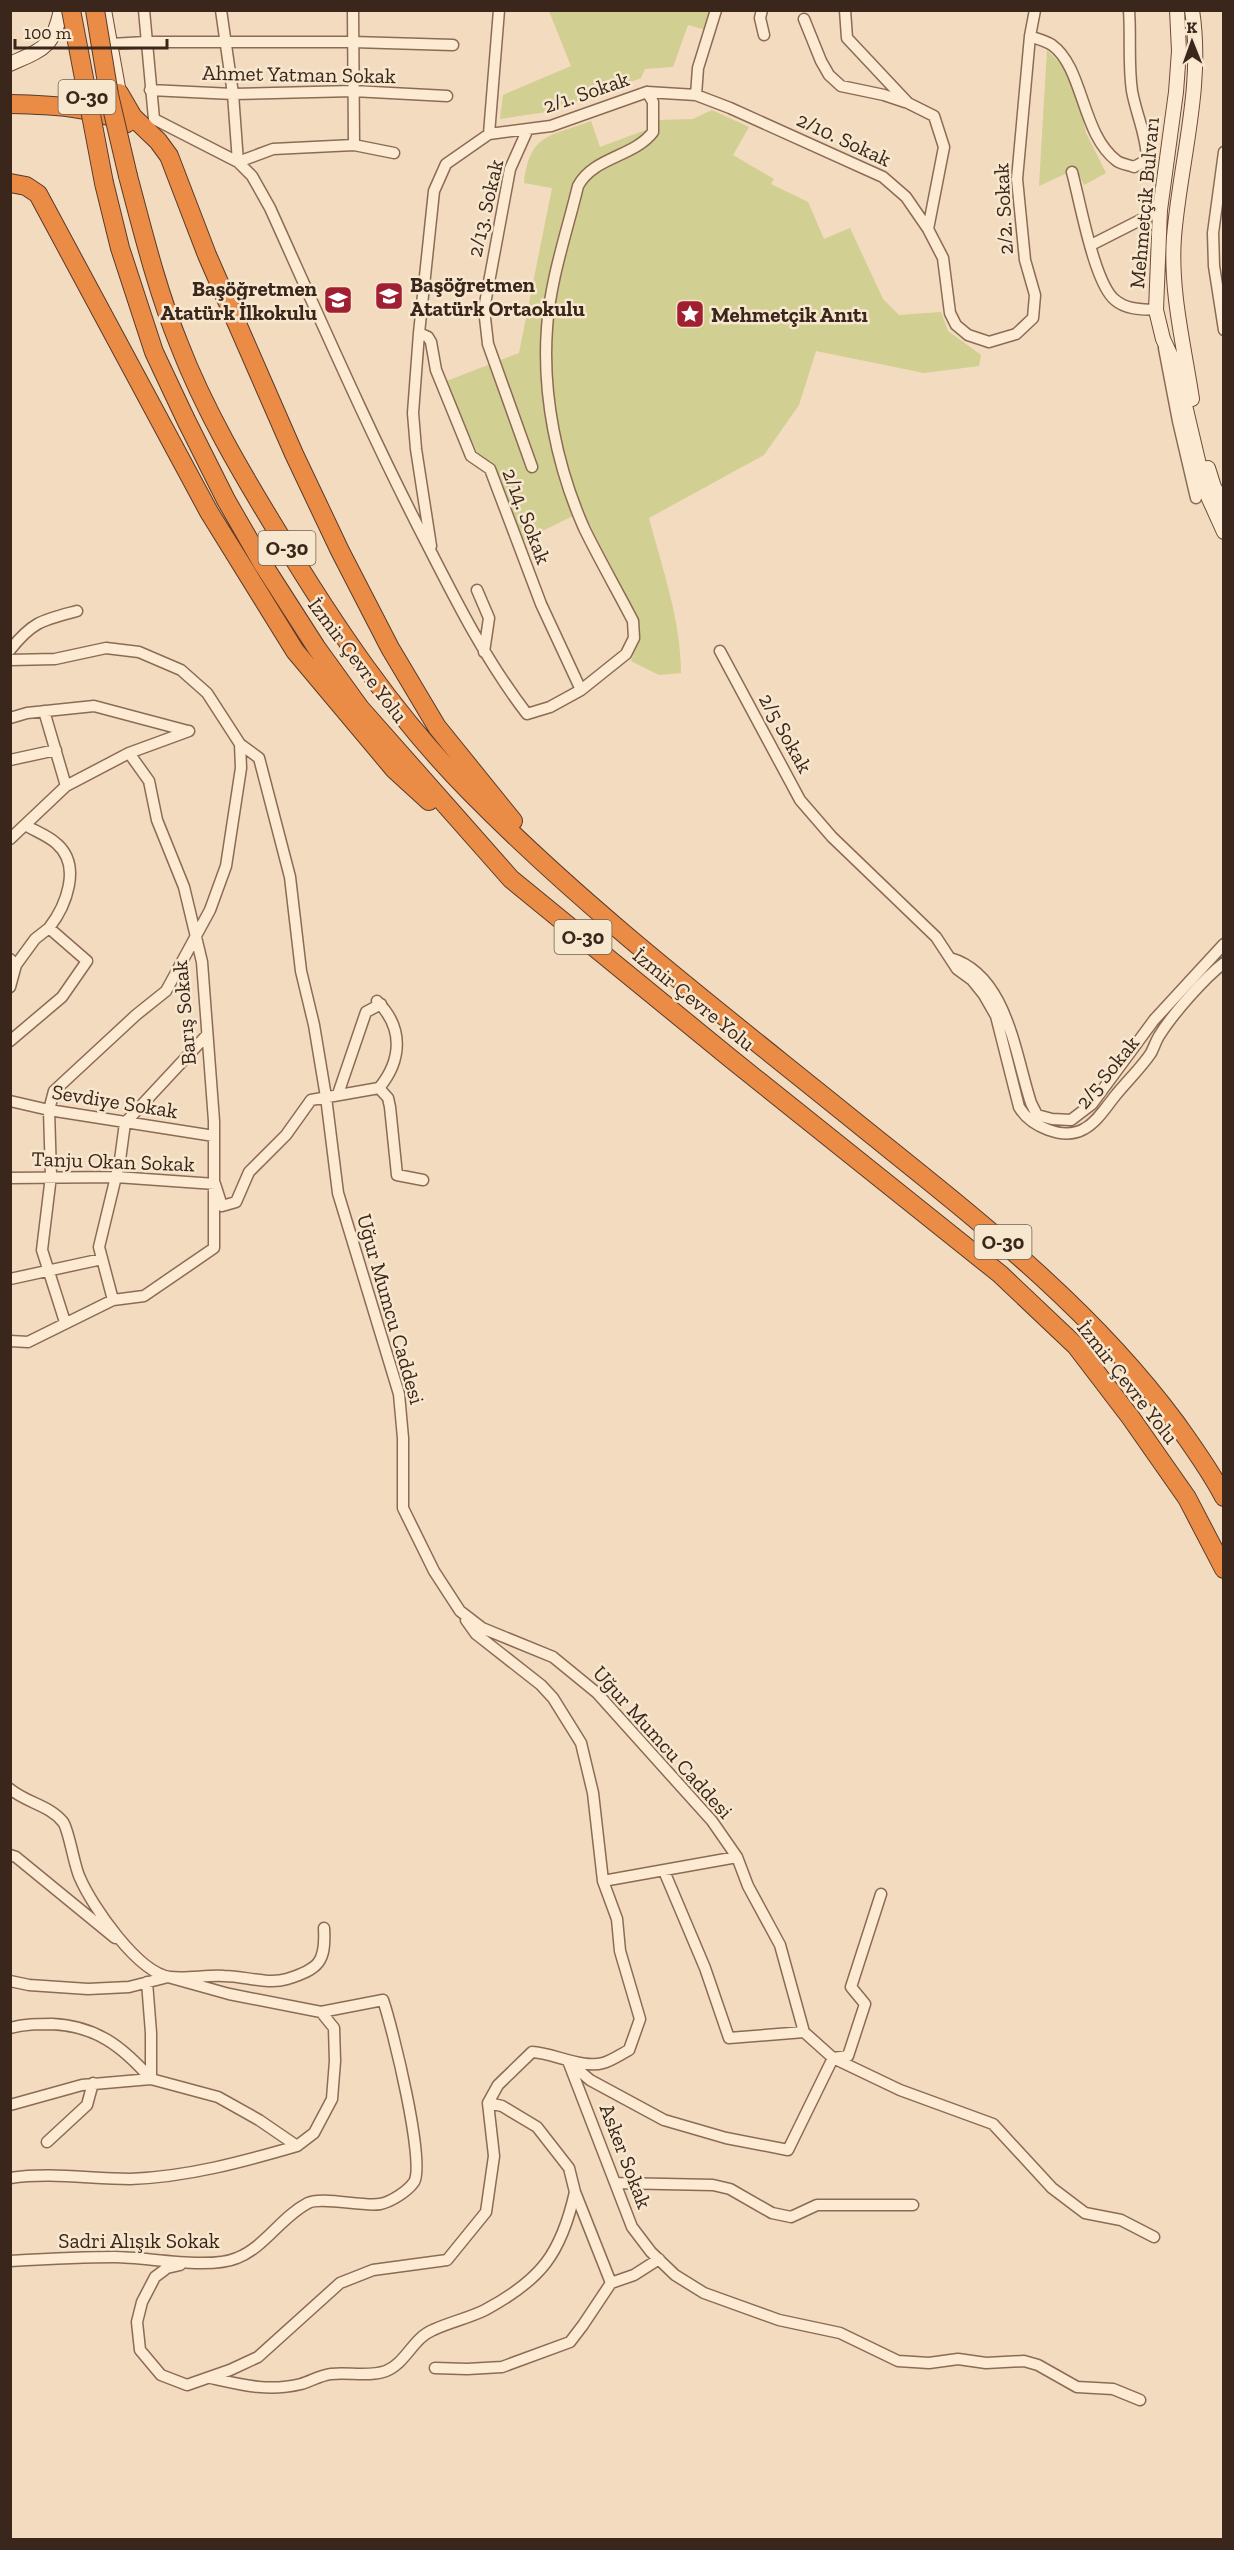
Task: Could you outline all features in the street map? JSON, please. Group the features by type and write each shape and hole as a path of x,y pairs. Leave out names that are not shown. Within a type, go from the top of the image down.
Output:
{"highway":[{"name":"İzmir Çevre Yolu","path":"71,10 104,183 120,248 154,352 226,500 264,566 316,647 360,708 511,879 1000,1274 1076,1346 1131,1418 1187,1498 1224,1569"},
{"name":"İzmir Çevre Yolu","path":"95,10 109,95 128,176 154,270 179,345 237,465 312,590 367,671 410,725 469,791 610,924 1024,1259 1097,1328 1145,1382 1210,1470 1224,1497"},
{"path":"119,93 133,117 169,156 207,255 294,454 339,551 390,648 437,727 543,860"},
{"path":"10,104 62,106 99,113 150,134"},
{"path":"10,183 26,186 38,194 43,202 209,512 295,651 394,769 511,879"}],"main road":[{"path":"10,64 42,49 51,41 61,10"},
{"path":"104,10 119,93"},
{"name":"Mehmetçik Bulvarı","path":"1177,10 1179,51 1176,92 1160,210 1156,310 1163,339 1176,367 1209,489 1224,531"},
{"name":"Mehmetçik Bulvarı","path":"1192,10 1195,29 1193,79 1184,171 1174,235 1173,279 1209,489 1224,504"}],"street":[{"path":"144,10 154,119 238,162 252,176 270,208 390,473 484,652 527,714 550,707 581,690 626,654 634,638 633,621 584,527 556,440 549,400 547,327 564,237 578,186 588,173 606,161 637,147 653,132 653,102 647,92"},
{"path":"221,10 233,94 238,162"},
{"path":"353,10 354,145"},
{"path":"432,555 414,427 419,333 434,191 446,164 489,134 499,10"},
{"path":"696,95 698,68 716,10"},
{"path":"762,10 760,18 764,35"},
{"path":"845,10 847,38 908,103"},
{"name":"2/2. Sokak","path":"989,342 1016,334 1033,318 1035,295 1025,260 1017,179 1030,36 1035,10"},
{"path":"1030,36 1052,45 1064,59 1082,98 1092,131 1117,162 1134,166 1147,160 1147,148 1132,93 1129,62 1129,10"},
{"path":"804,20 821,62 829,75 841,86 884,95 908,103 934,116 944,147 928,229"},
{"path":"111,44 353,42 453,45"},
{"name":"Ahmet Yatman Sokak","path":"150,90 233,94 353,91 447,96"},
{"name":"2/1. Sokak","path":"489,134 550,126 647,92 696,95"},
{"name":"2/10. Sokak","path":"696,95 883,177 906,197 928,229 943,258 950,313 956,325 968,335 989,342"},
{"name":"2/13. Sokak","path":"527,130 510,169 484,309 488,344 532,467"},
{"path":"238,162 273,149 354,145 394,153"},
{"path":"1224,152 1213,233 1214,266 1224,330"},
{"path":"1072,172 1100,280 1115,300 1131,309 1156,310"},
{"path":"1091,244 1160,210"},
{"name":"2/14. Sokak","path":"419,333 428,337 432,342 436,370 471,456 490,469 541,604 581,690"},
{"path":"477,590 489,618 484,652"},
{"path":"10,650 25,632 40,621 77,611"},
{"name":"Uğur Mumcu Caddesi","path":"10,660 55,659 106,648 139,652 181,670 207,693 240,744 259,758 287,866 301,971 314,1025 326,1097 338,1193 399,1394 403,1438 404,1508 434,1571 460,1611 482,1628 553,1657 597,1693 712,1821 737,1857 748,1886 780,1945 804,2032"},
{"name":"2/5 Sokak","path":"720,651 800,800 832,837 936,937 957,969 972,980 984,995 996,1016 1019,1107 1032,1123 1046,1129 1070,1133 1082,1130 1102,1112 1151,1053 1159,1036 1174,1017 1224,963"},
{"path":"10,718 27,713 94,706 189,731 129,753 66,786 10,839"},
{"path":"44,711 66,786"},
{"path":"65,1322 42,1250 51,1176 49,1110 54,1091 136,1015 166,991 210,910 226,866 241,768 240,744"},
{"path":"10,760 56,750"},
{"name":"Barış Sokak","path":"112,1300 144,1296 213,1248 215,1184 214,1136 202,962 184,887 157,820 150,782 129,753"},
{"path":"10,987 13,962 49,928 67,898 70,862 58,844 25,825"},
{"path":"10,1041 62,997 87,961 49,928"},
{"name":"2/5 Sokak","path":"950,958 966,963 987,983 1000,1003 1031,1103 1037,1115 1064,1121 1071,1120 1092,1104 1154,1020 1224,944"},
{"path":"326,1097 379,1088 394,1065 395,1026 389,1012 378,1001 366,1012 338,1094"},
{"path":"10,1341 28,1342 112,1300 99,1247 116,1177 125,1123 206,1036"},
{"path":"379,1088 388,1098 390,1107 397,1175 423,1180"},
{"name":"Tanju Okan Sokak","path":"10,1178 116,1177 215,1184 222,1206 236,1202 249,1172 286,1135 311,1100 326,1097"},
{"name":"Sevdiye Sokak","path":"10,1101 49,1110 214,1136"},
{"path":"10,1279 102,1259"},
{"path":"460,1611 476,1634 519,1666 553,1698 581,1743 593,1793 603,1881 617,1919 620,1951 640,2019 629,2050 602,2064 568,2061"},
{"path":"10,1789 23,1799 53,1810 65,1826 70,1850 81,1880 122,1944"},
{"path":"10,1855 122,1944 143,1964 168,1977 229,1994 321,2012 334,2028 335,2061 332,2099 314,2133 297,2146 224,2168 131,2179 55,2174 10,2178"},
{"path":"603,1881 737,1857"},
{"path":"664,1871 705,1968 729,2038 804,2032 833,2058 900,2090 993,2124 1053,2188 1085,2213 1121,2220 1154,2237"},
{"path":"833,2058 848,2056 865,2004 851,1987 881,1894"},
{"path":"10,1981 29,1985 88,1989 129,1987 168,1977 226,1976 280,1982 306,1973 320,1963 326,1949 324,1929"},
{"path":"147,1982 151,2079"},
{"name":"Sadri Alışık Sokak","path":"10,2261 115,2257 212,2263 236,2259 257,2246 310,2201 381,2204 402,2194 414,2181 418,2164 382,2000 321,2012"},
{"path":"10,2028 26,2023 70,2025 97,2032 133,2058 151,2079"},
{"path":"192,2261 167,2268 155,2277 142,2302 137,2322 140,2350 161,2375 187,2385 230,2370 258,2357 340,2283 373,2270 447,2260 486,2212 494,2156 488,2103 498,2085 532,2052 548,2052 568,2061 590,2080 664,2120 726,2138 788,2150 833,2058"},
{"name":"Asker Sokak","path":"568,2061 632,2227 675,2275 704,2293 779,2320 840,2333 898,2361 929,2363 958,2359 986,2362 1024,2361 1045,2368 1077,2387 1113,2389 1140,2400"},
{"path":"10,2105 93,2084 151,2079 218,2097 259,2120 297,2146"},
{"path":"47,2142 87,2105 93,2084"},
{"path":"488,2103 502,2106 537,2127 569,2168 575,2192 600,2261 611,2283"},
{"path":"616,2182 713,2185 740,2193 772,2213 791,2217 817,2205 913,2205"},
{"path":"208,2377 259,2389 280,2388 328,2374 385,2371 399,2362 423,2335 484,2310 534,2277 552,2257 561,2240 575,2192"},
{"path":"435,2368 502,2367 570,2342 611,2283 634,2276 659,2259"}],"shaded area":[{"path":"549,11 712,11 706,30 688,25 673,67 645,69 641,78 546,112 500,119 503,95 571,66"},
{"path":"1047,50 1062,65 1080,105 1086,133 1106,173 1084,185 1076,169 1039,186"},
{"path":"712,110 749,127 733,155 774,179 771,184 808,202 824,239 850,228 883,299 899,315 941,312 948,331 981,355 979,366 924,373 816,351 799,405 764,455 649,518 670,594 680,653 681,673 659,675 631,661 639,639 636,618 583,511 520,542 444,382 519,353 552,188 524,183 531,154 537,146 553,134 591,121 600,147 651,128 659,120 693,119"}],"place":[{"name":"Başöğretmen Atatürk Ortaokulu","path":"389,296"},
{"name":"Başöğretmen Atatürk İlkokulu","path":"338,300"},
{"name":"Mehmetçik Anıtı","path":"690,314"}]}
